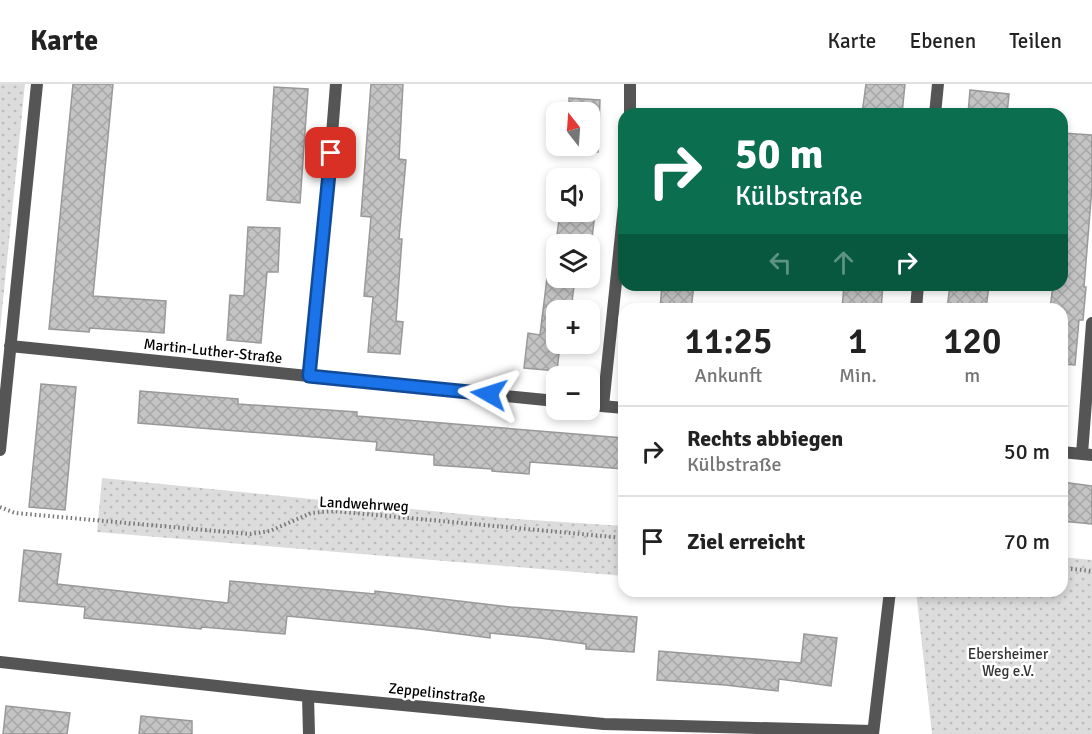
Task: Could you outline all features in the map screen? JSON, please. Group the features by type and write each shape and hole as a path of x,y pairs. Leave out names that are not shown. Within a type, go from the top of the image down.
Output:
{"street":[{"path":"0,450 37,84"},
{"path":"309,376 326,222 336,84"},
{"path":"630,84 630,108"},
{"path":"936,108 938,84"},
{"path":"603,406 618,264"},
{"path":"1068,452 1087,454 1092,323"},
{"name":"Martin-Luther-Straße","path":"10,345 546,400"},
{"path":"600,406 618,407"},
{"path":"873,733 889,597"},
{"name":"Zeppelinstraße","path":"0,662 604,729 873,733"},
{"path":"308,696 309,734"}],"path":[{"name":"Landwehrweg","path":"0,507 15,513 250,534 270,531 311,513 333,511 618,537"},
{"path":"1068,569 1092,571"}],"green space":[{"path":"0,84 25,84 0,330"},
{"path":"102,478 502,518 618,526 618,575 97,532"},
{"name":"Ebersheimer Weg e.V.","path":"1068,558 1092,560 1092,734 932,734 917,597 1068,597"}],"building":[{"path":"73,84 113,84 93,296 166,301 164,333 90,328 89,332 49,329"},
{"path":"371,84 403,84 399,159 406,160 399,239 402,239 396,321 403,322 400,354 368,352 373,297 364,296 371,217 361,216"},
{"path":"866,84 905,84 903,108 863,108"},
{"path":"274,87 308,89 300,203 267,200"},
{"path":"970,90 1009,94 1008,108 968,108"},
{"path":"569,98 600,100 600,102 569,102"},
{"path":"1068,133 1092,135 1092,187 1084,287 1086,287 1083,320 1079,320 1075,365 1068,364 1068,303 1051,303 1052,291 1068,291"},
{"path":"559,222 594,222 593,234 557,234"},
{"path":"248,227 280,228 278,272 267,272 261,343 227,340 230,295 244,296"},
{"path":"546,286 546,288 574,288 572,300 546,300 546,354 559,354 558,366 546,366 546,370 524,368 528,333 540,335"},
{"path":"662,291 693,291 692,303 660,303"},
{"path":"844,291 882,291 882,303 842,303"},
{"path":"949,291 988,291 987,303 948,303"},
{"path":"41,384 76,387 65,510 29,507"},
{"path":"140,391 238,399 238,404 357,412 357,416 618,438 618,469 530,462 529,474 492,471 492,469 434,465 434,455 376,450 377,442 138,423"},
{"path":"1068,483 1092,486 1092,524 1068,522"},
{"path":"24,550 61,554 57,584 228,603 230,581 375,594 375,591 511,607 637,617 634,652 586,649 586,644 540,638 490,633 490,638 287,616 285,634 84,618 85,607 19,601"},
{"path":"804,634 837,638 831,686 779,679 778,691 657,680 659,651 801,663"},
{"path":"6,706 70,713 67,734 3,734"},
{"path":"141,716 192,721 192,734 139,734"}],"route":[{"path":"331,153 309,376 489,394"}]}
